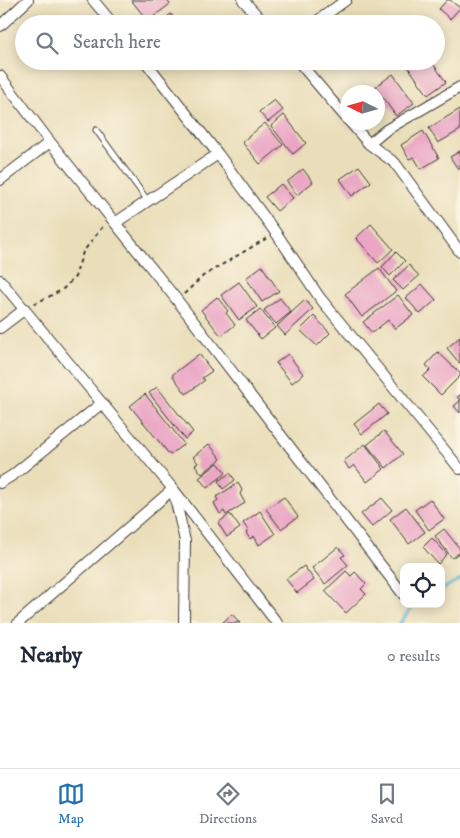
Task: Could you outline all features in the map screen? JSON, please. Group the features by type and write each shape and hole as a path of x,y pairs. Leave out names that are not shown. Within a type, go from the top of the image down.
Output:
{"street":[{"path":"0,26 28,0"},
{"path":"93,0 106,15"},
{"path":"243,0 257,15"},
{"path":"325,15 346,0"},
{"path":"152,70 218,154 276,233 320,298 460,469"},
{"path":"306,70 340,111"},
{"path":"0,76 50,142 177,300 400,590"},
{"path":"369,144 386,130 460,87"},
{"path":"357,130 369,144 394,163 460,252"},
{"path":"0,180 50,142"},
{"path":"113,220 148,201 218,154"},
{"path":"0,280 173,489 277,623"},
{"path":"0,328 25,309"},
{"path":"0,483 13,475 102,402"},
{"path":"18,623 173,489"},
{"path":"173,489 185,541 184,623"}],"lane":[{"path":"96,130 148,201"}],"path":[{"path":"25,309 62,290 75,277 83,252 113,220"},
{"path":"177,300 203,276 276,233"}],"building":[{"path":"131,0 166,0 170,4 156,15 143,15"},
{"path":"447,0 450,0 460,8 450,19 439,9"},
{"path":"410,70 437,70 446,82 428,95"},
{"path":"393,74 414,103 396,116 385,101 385,85 378,85"},
{"path":"274,100 283,110 268,122 259,112"},
{"path":"460,109 460,130 438,143 429,128"},
{"path":"284,115 306,143 293,154 271,126"},
{"path":"265,123 283,145 260,164 242,142"},
{"path":"423,131 439,158 421,169 414,157 409,159 401,145"},
{"path":"460,151 460,167 458,169 450,157"},
{"path":"359,166 371,182 352,196 340,179"},
{"path":"303,169 313,182 297,195 287,182"},
{"path":"281,184 293,198 277,211 265,197"},
{"path":"371,224 393,249 378,263 356,238"},
{"path":"396,252 405,261 390,276 382,267"},
{"path":"409,265 419,276 403,290 393,280"},
{"path":"262,266 279,291 262,302 246,278"},
{"path":"379,268 396,291 362,317 345,294"},
{"path":"239,282 257,307 239,320 221,295"},
{"path":"422,284 436,300 420,314 406,298"},
{"path":"398,295 413,315 395,329 388,320 372,333 363,322"},
{"path":"217,297 228,311 226,313 235,325 221,336 201,310"},
{"path":"280,298 291,312 276,324 264,310"},
{"path":"305,300 313,309 285,335 277,326"},
{"path":"260,309 275,328 261,339 246,320"},
{"path":"314,316 330,333 317,346 300,330"},
{"path":"460,337 460,364 447,348"},
{"path":"438,352 460,373 460,376 441,395 423,377 430,370 426,365"},
{"path":"199,354 212,371 202,378 205,380 186,394 172,375"},
{"path":"288,354 303,374 292,383 276,363"},
{"path":"157,387 193,432 185,439 149,393"},
{"path":"145,394 184,444 170,455 130,406"},
{"path":"460,401 460,413 454,406"},
{"path":"379,404 387,414 362,434 354,424"},
{"path":"384,431 403,454 386,468 367,445"},
{"path":"209,444 221,459 202,474 195,465 198,463 193,457"},
{"path":"365,444 384,469 367,482 354,465 349,469 344,461"},
{"path":"218,463 226,473 207,488 199,478"},
{"path":"230,473 235,480 223,489 218,481"},
{"path":"238,483 242,490 240,494 245,503 226,515 224,511 220,514 214,503 218,500 216,497"},
{"path":"284,497 298,517 281,529 266,509"},
{"path":"382,498 392,510 372,527 361,514"},
{"path":"430,499 444,519 429,530 415,510"},
{"path":"406,507 425,532 409,544 390,519"},
{"path":"260,511 275,534 259,545 254,536 250,539 246,533 248,530 243,523"},
{"path":"230,514 240,528 227,537 218,523"},
{"path":"444,529 460,549 460,552 452,558 435,536"},
{"path":"432,538 447,554 437,563 423,547"},
{"path":"338,547 345,555 341,557 348,565 325,584 312,568"},
{"path":"304,566 314,580 297,593 286,579"},
{"path":"346,571 351,576 355,572 366,584 361,589 366,594 346,613 325,591"},
{"path":"232,614 240,623 222,623"}],"waterway":[{"path":"445,588 460,579"},
{"path":"400,623 413,608"}]}
